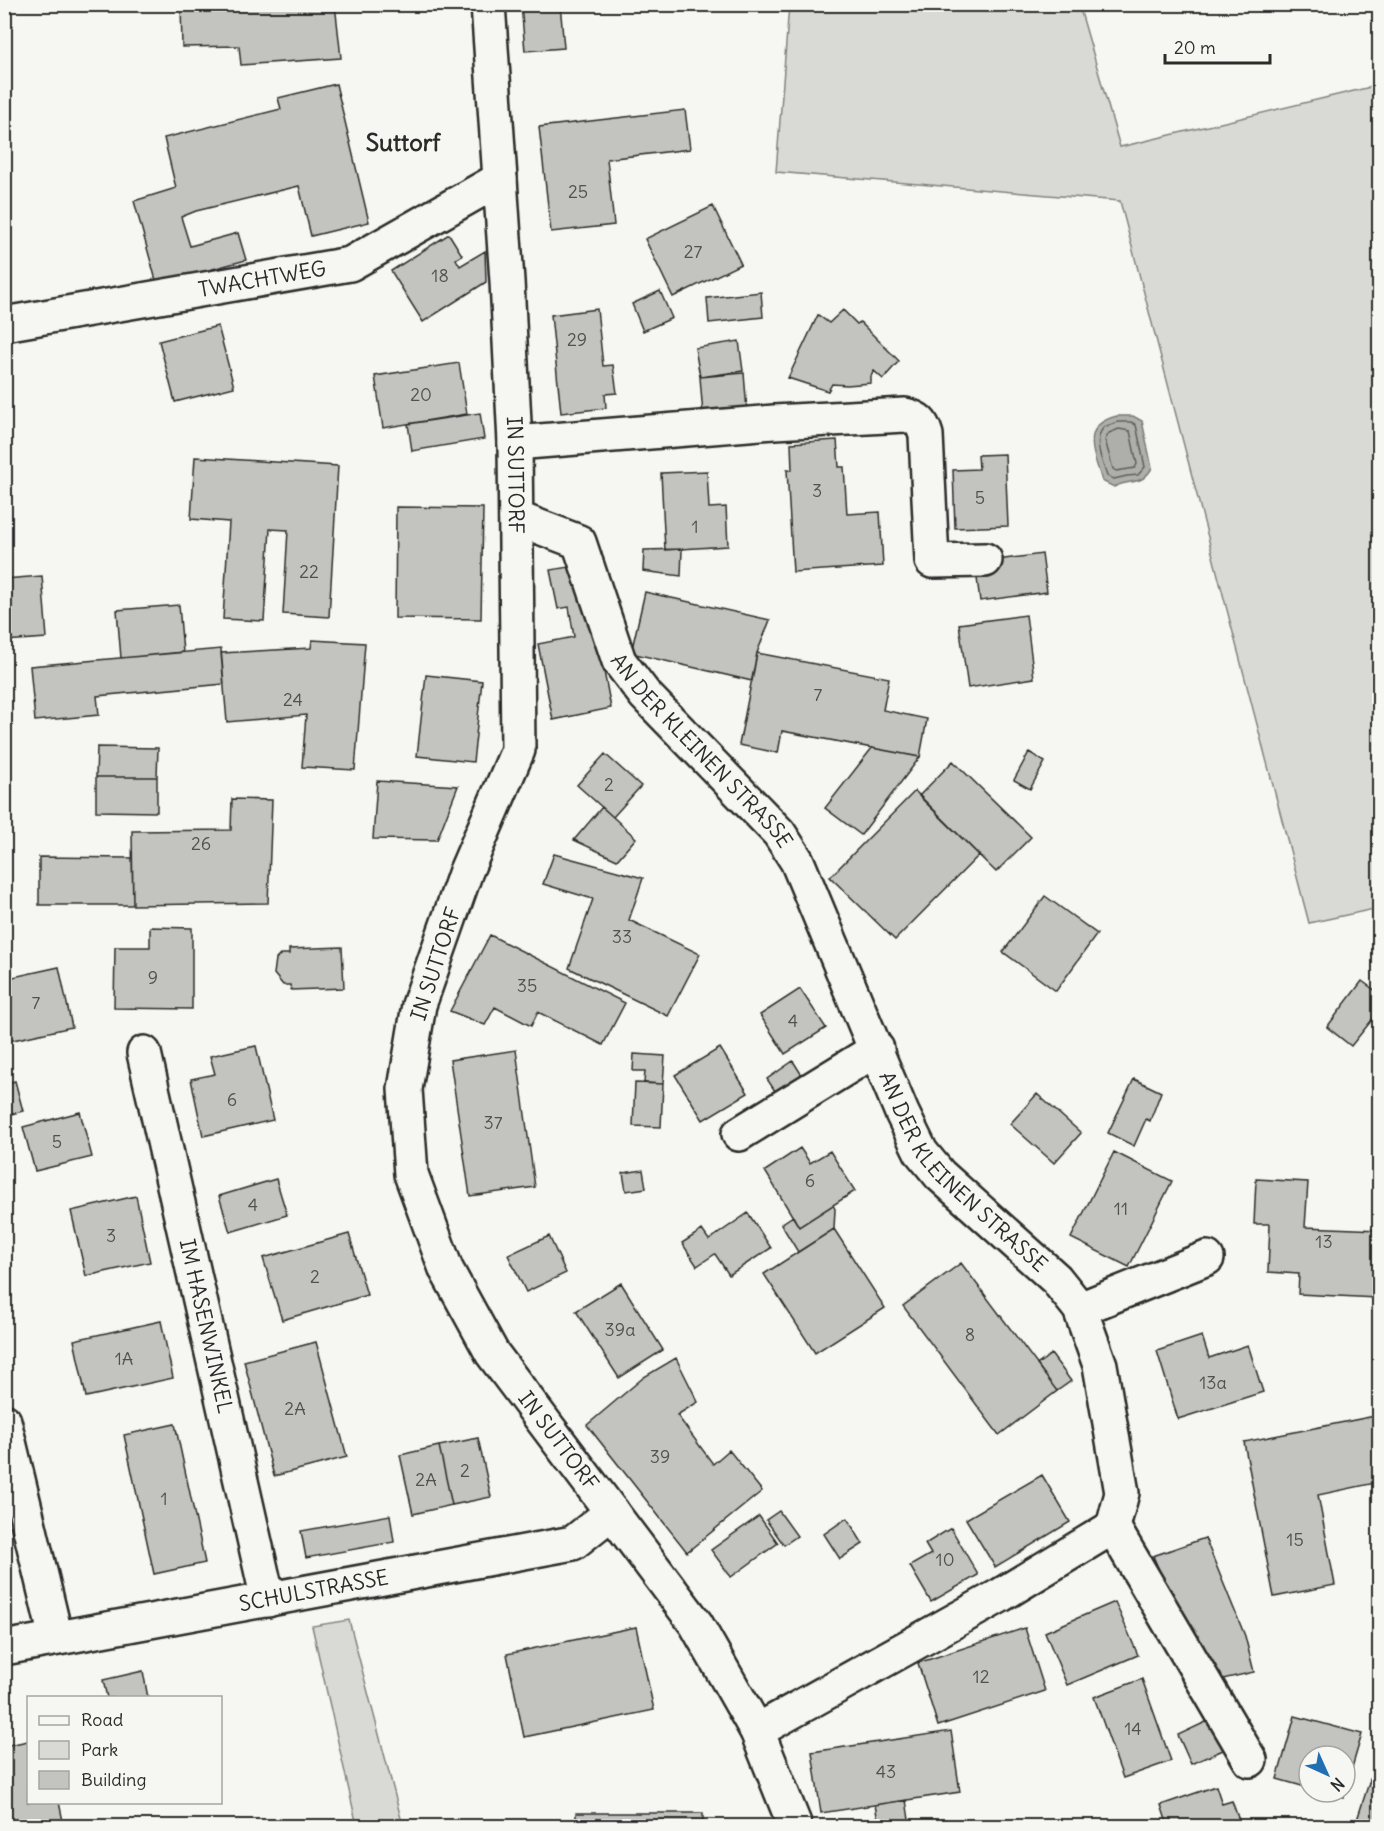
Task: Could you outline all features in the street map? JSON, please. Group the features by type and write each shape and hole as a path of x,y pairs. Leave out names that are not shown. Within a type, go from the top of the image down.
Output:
{"street":[{"name":"IN SUTTORF","path":"488,4 501,179 515,443 518,750 466,871 419,1005 405,1089 411,1174 446,1269 492,1353 696,1624 757,1731 795,1827"},
{"name":"TWACHTWEG","path":"4,324 350,264 501,179"},
{"path":"515,443 774,422 905,415 916,418 923,424 926,435 932,561 985,560"},
{"name":"AN DER KLEINEN STRASSE","path":"516,518 579,542 619,662 645,695 724,775 785,842 797,861 902,1113 921,1152 940,1175 1056,1279 1080,1309 1100,1365 1122,1493 1113,1527"},
{"path":"739,1134 877,1049"},
{"name":"IM HASENWINKEL","path":"144,1053 268,1600"},
{"path":"1080,1309 1207,1258"},
{"path":"4,1421 56,1638"},
{"name":"SCHULSTRASSE","path":"4,1648 573,1543 612,1512"},
{"path":"757,1731 1001,1595 1113,1527 1250,1760"}],"green space":[{"path":"789,5 1079,5 1120,147 1379,85 1379,908 1309,923 1120,201 776,172"},
{"path":"349,1620 403,1826 357,1826 312,1626"}],"water":[{"path":"1117,416 1133,416 1142,421 1152,468 1140,480 1114,487 1102,481 1092,442 1093,433 1098,426 1105,420"}],"building":[{"path":"181,4 335,4 341,58 241,65 239,46 182,47"},
{"path":"521,4 560,4 564,48 525,51"},
{"path":"336,84 369,222 311,236 299,186 196,211 181,217 190,246 238,233 246,260 157,284 134,201 176,188 164,138 281,109 278,98"},
{"path":"685,110 690,149 607,159 614,225 551,232 539,127"},
{"path":"713,206 741,264 673,297 645,239"},
{"path":"449,234 462,255 456,259 460,266 485,251 486,282 423,322 391,271"},
{"path":"660,291 672,318 643,331 632,304"},
{"path":"761,292 763,317 709,323 707,298"},
{"path":"597,309 603,366 613,365 617,393 605,394 606,408 561,413 551,315"},
{"path":"843,310 857,324 860,322 899,361 883,379 874,371 871,383 832,384 828,391 788,378 818,315 829,323"},
{"path":"218,326 234,387 175,402 159,341"},
{"path":"739,341 743,371 700,377 695,348"},
{"path":"459,363 467,414 383,428 375,376"},
{"path":"744,373 747,411 703,415 700,377"},
{"path":"480,413 484,439 412,451 408,424"},
{"path":"837,440 839,467 844,467 847,514 880,512 883,566 793,572 787,470 792,470 791,443"},
{"path":"1005,454 1008,526 955,528 953,470 979,469 978,455"},
{"path":"195,457 338,466 329,617 283,614 288,530 270,529 264,621 223,619 229,522 191,519"},
{"path":"707,471 709,508 726,507 728,546 665,550 661,473"},
{"path":"396,507 483,508 481,619 395,618"},
{"path":"682,549 681,576 643,571 644,550"},
{"path":"1042,554 1047,592 980,601 975,563"},
{"path":"575,566 591,603 611,708 553,720 538,644 574,637 569,607 558,609 550,570"},
{"path":"42,576 47,638 4,641 4,579"},
{"path":"645,592 770,620 757,653 752,681 631,653"},
{"path":"179,605 183,652 121,658 117,610"},
{"path":"1026,615 1034,678 968,688 959,624"},
{"path":"312,640 365,643 355,770 302,767 306,715 227,722 221,653 311,648"},
{"path":"221,649 224,684 97,696 99,715 35,721 30,666"},
{"path":"757,653 889,678 883,710 927,719 920,757 782,731 778,753 739,745"},
{"path":"426,675 482,681 473,762 417,756"},
{"path":"97,747 158,748 157,777 96,777"},
{"path":"872,748 920,757 861,835 825,808"},
{"path":"1029,752 1045,762 1030,789 1014,780"},
{"path":"605,754 641,786 613,817 577,785"},
{"path":"953,761 1031,837 996,872 919,796"},
{"path":"96,777 157,777 157,812 96,811"},
{"path":"377,781 458,786 437,840 373,839"},
{"path":"915,791 979,855 895,940 830,877"},
{"path":"232,799 272,800 268,903 133,905 132,831 231,830"},
{"path":"602,807 636,838 617,860 574,840"},
{"path":"554,854 643,878 629,920 700,954 668,1016 569,968 593,899 543,884"},
{"path":"39,857 132,858 133,905 39,905"},
{"path":"1045,896 1097,934 1056,991 1003,952"},
{"path":"150,927 192,928 192,1009 114,1008 115,947 150,947"},
{"path":"490,935 625,1003 603,1045 538,1012 531,1026 495,1007 485,1025 450,1011"},
{"path":"342,947 344,988 291,990 290,985 283,985 274,974 276,959 281,954 289,954 289,949"},
{"path":"59,967 72,1027 4,1042 4,979"},
{"path":"1362,981 1380,994 1380,1010 1351,1046 1327,1027"},
{"path":"800,989 826,1028 785,1054 760,1015"},
{"path":"256,1046 273,1120 203,1136 191,1079 215,1074 210,1056"},
{"path":"720,1048 748,1093 703,1120 675,1075"},
{"path":"516,1050 535,1187 470,1196 450,1060"},
{"path":"634,1054 665,1056 663,1084 644,1083 645,1071 633,1071"},
{"path":"793,1061 805,1080 779,1097 767,1079"},
{"path":"1134,1079 1161,1092 1150,1121 1146,1119 1134,1146 1108,1133"},
{"path":"15,1081 23,1111 4,1116 4,1084"},
{"path":"635,1083 663,1084 661,1127 633,1126"},
{"path":"1037,1094 1081,1133 1054,1163 1010,1124"},
{"path":"80,1112 92,1157 35,1171 23,1127"},
{"path":"800,1148 810,1163 830,1151 855,1191 799,1227 765,1171"},
{"path":"1114,1152 1172,1181 1129,1267 1071,1238"},
{"path":"643,1170 646,1188 626,1191 623,1173"},
{"path":"276,1179 287,1215 230,1232 219,1196"},
{"path":"1256,1179 1308,1182 1305,1227 1380,1230 1377,1298 1298,1294 1299,1274 1268,1272 1270,1224 1254,1224"},
{"path":"136,1196 150,1262 86,1276 71,1211"},
{"path":"833,1205 835,1209 834,1229 798,1252 781,1224 793,1216 799,1227"},
{"path":"748,1213 771,1248 729,1275 715,1254 697,1266 682,1243 702,1230 709,1240"},
{"path":"834,1229 885,1308 815,1353 764,1274"},
{"path":"349,1234 367,1295 282,1320 263,1258"},
{"path":"549,1236 566,1273 526,1292 508,1255"},
{"path":"961,1263 1057,1391 999,1435 903,1306"},
{"path":"621,1283 663,1350 619,1378 576,1311"},
{"path":"161,1321 173,1378 86,1397 74,1340"},
{"path":"1202,1336 1209,1358 1248,1345 1263,1392 1178,1419 1157,1351"},
{"path":"316,1342 347,1457 274,1476 244,1361"},
{"path":"1051,1354 1071,1381 1057,1391 1037,1365"},
{"path":"676,1358 698,1402 677,1415 713,1464 729,1450 762,1491 687,1552 587,1425 644,1377"},
{"path":"1380,1415 1380,1482 1318,1495 1335,1585 1274,1597 1244,1442"},
{"path":"175,1424 205,1563 154,1574 124,1435"},
{"path":"478,1438 491,1497 452,1505 439,1446"},
{"path":"439,1446 452,1505 413,1514 400,1455"},
{"path":"1042,1475 1070,1522 995,1567 966,1519"},
{"path":"779,1511 797,1536 784,1545 766,1520"},
{"path":"390,1515 394,1542 306,1558 301,1531"},
{"path":"759,1516 778,1543 731,1577 711,1550"},
{"path":"847,1518 863,1544 840,1559 824,1534"},
{"path":"951,1528 978,1575 931,1602 910,1566 931,1554 925,1544"},
{"path":"1205,1538 1245,1636 1254,1672 1214,1681 1193,1649 1153,1556"},
{"path":"1115,1602 1138,1655 1067,1685 1045,1632"},
{"path":"636,1627 654,1710 524,1737 507,1654"},
{"path":"1025,1628 1045,1691 938,1726 918,1663"},
{"path":"143,1671 148,1696 107,1696 103,1680"},
{"path":"1142,1679 1171,1761 1123,1778 1094,1697"},
{"path":"1295,1716 1362,1734 1357,1751 1357,1744 1297,1744 1297,1785 1277,1779"},
{"path":"1210,1720 1223,1750 1191,1764 1178,1735"},
{"path":"951,1731 960,1792 821,1813 812,1752"},
{"path":"27,1741 27,1804 59,1804 64,1826 11,1826 4,1798 4,1746"},
{"path":"1376,1761 1380,1763 1380,1826 1355,1826"},
{"path":"1216,1786 1222,1804 1232,1801 1240,1823 1231,1826 1168,1826 1161,1805"},
{"path":"906,1800 910,1826 879,1826 875,1805"},
{"path":"576,1813 703,1813 703,1826 576,1826"}],"district":[{"name":"Suttorf","path":"403,143"}]}
